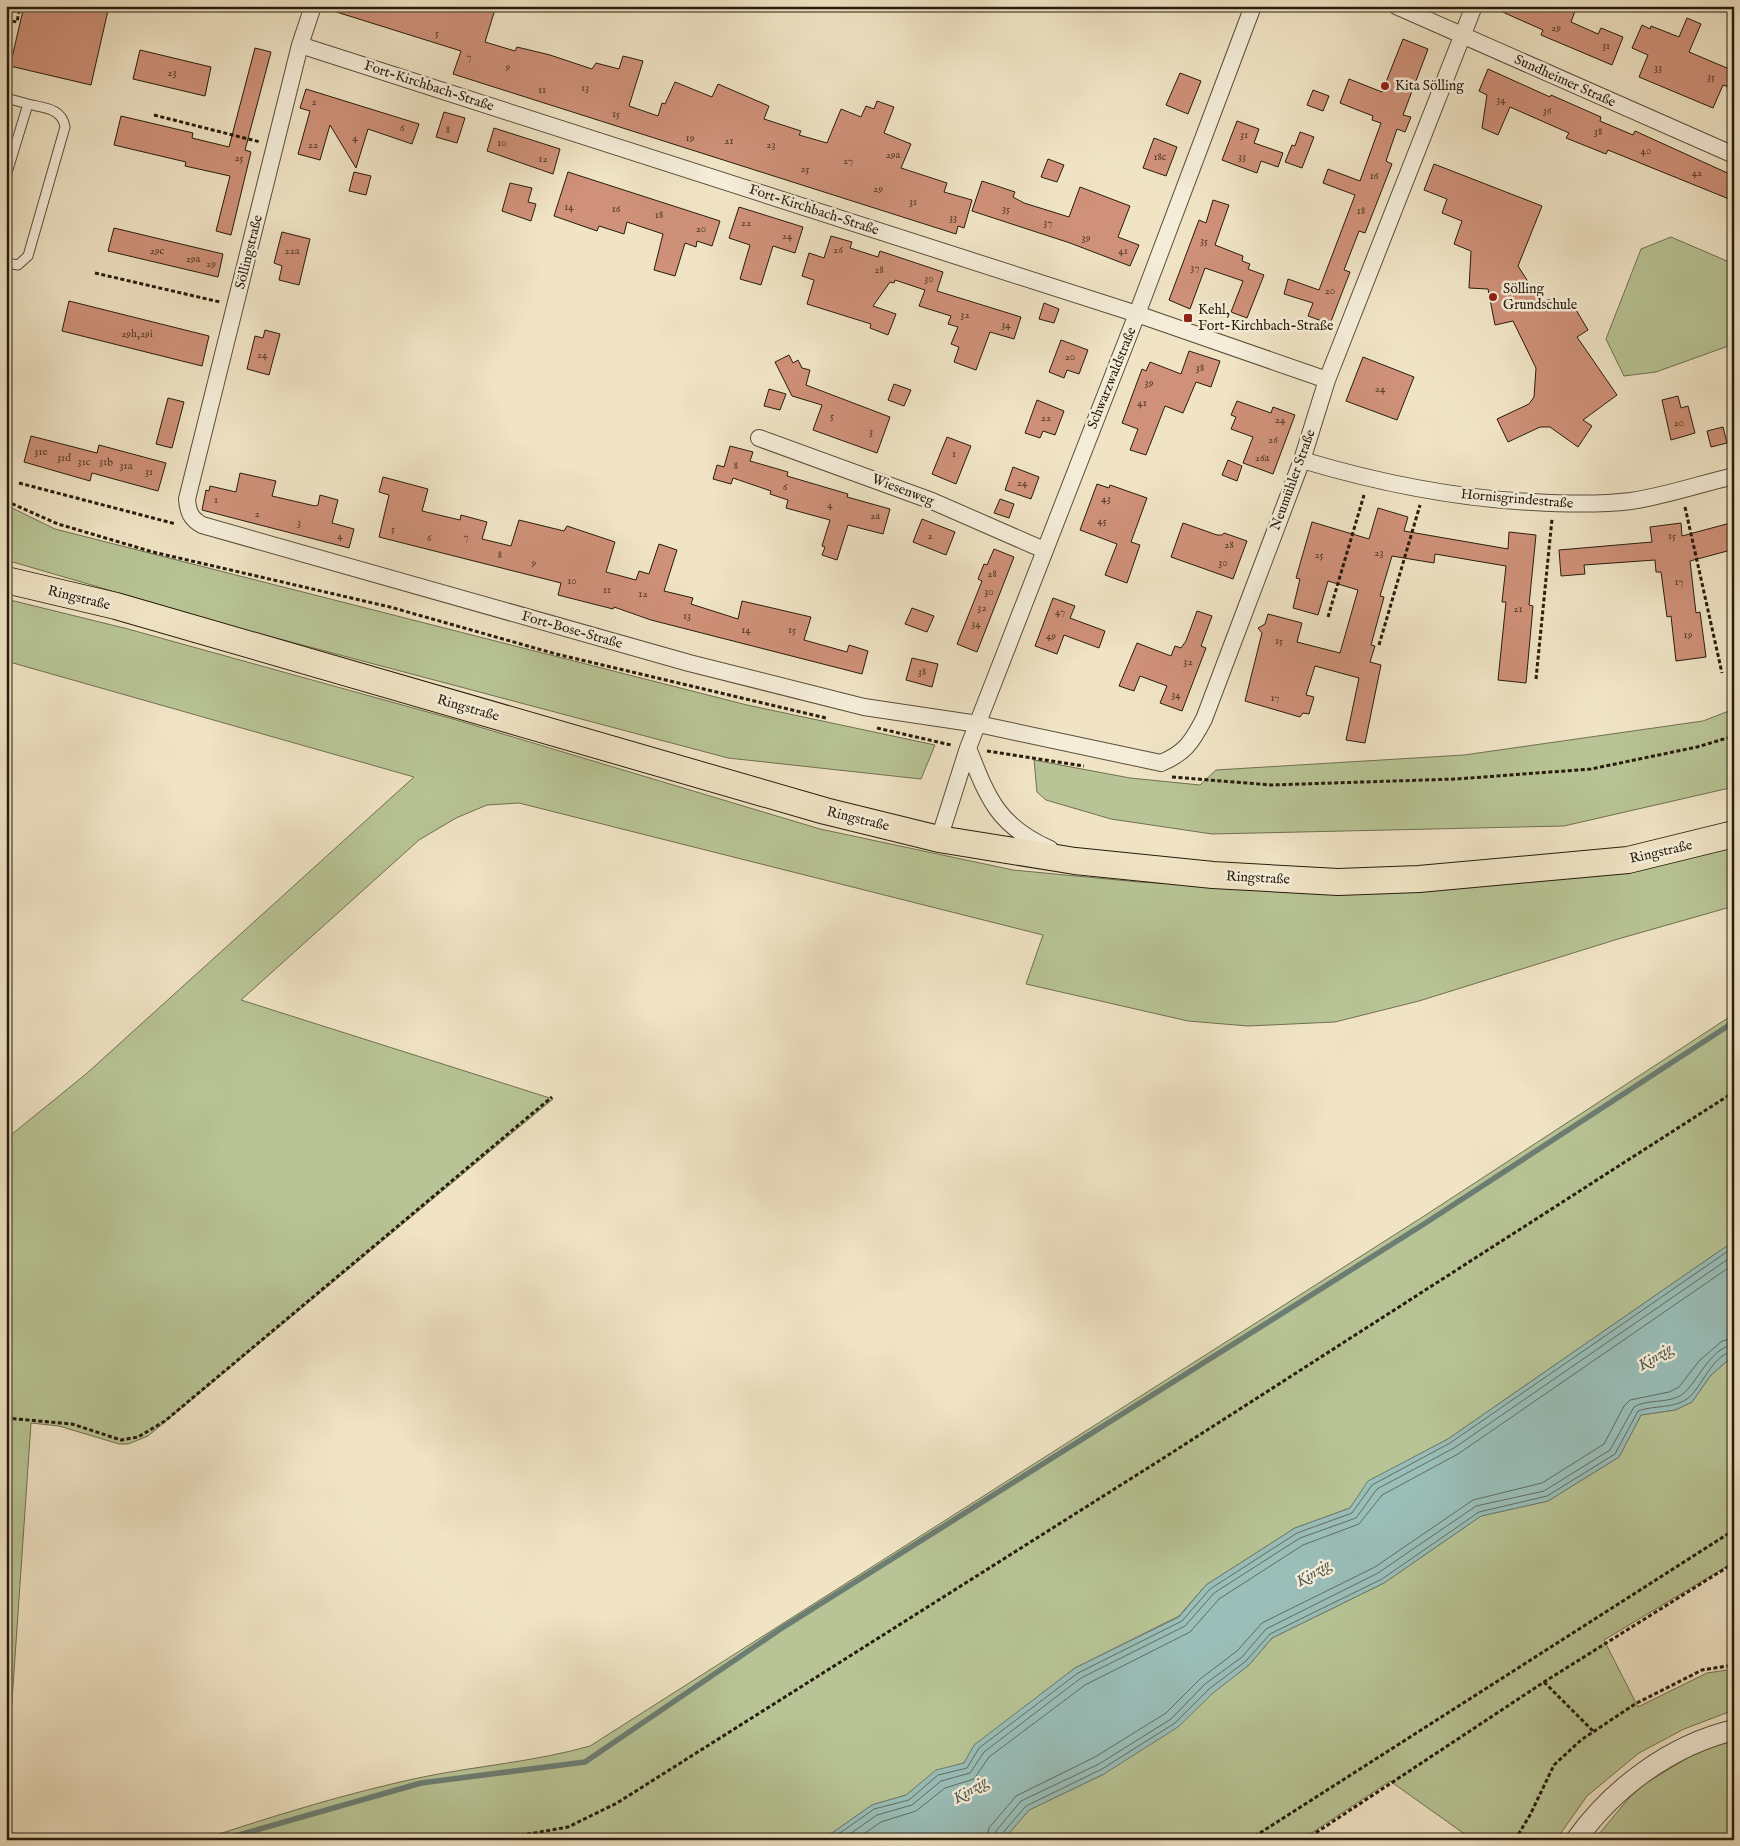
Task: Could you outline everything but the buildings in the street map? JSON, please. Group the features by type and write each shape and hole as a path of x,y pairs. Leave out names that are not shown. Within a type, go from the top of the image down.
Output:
{"main road":[{"name":"Ringstraße","path":"6,580 116,606 825,811 939,839 1075,861 1213,875 1338,882 1419,879 1628,860 1734,834"}],"street":[{"name":"Söllingstraße","path":"187,499 300,45 313,6"},
{"name":"Schwarzwaldstraße","path":"939,839 968,748 1137,314 1253,6"},
{"name":"Sundheimer Straße","path":"1396,6 1734,155"},
{"name":"Neumühler Straße","path":"978,724 1161,763 1179,756 1194,740 1204,719 1302,460 1327,380 1474,6"},
{"name":"Fort-Kirchbach-Straße","path":"300,45 1137,314 1327,380"},
{"name":"Wiesenweg","path":"760,438 932,501 1044,550"},
{"name":"Hornisgrindestraße","path":"1302,460 1369,480 1424,490 1489,500 1553,504 1631,501 1734,476"},
{"name":"Fort-Bose-Straße","path":"187,499 188,510 195,521 202,525 680,660 864,707 978,724"},
{"path":"968,748 983,786 997,812 1028,839 1075,861"},
{"path":"1576,1840 1600,1809 1628,1784 1658,1763 1678,1751 1721,1733 1734,1730"}],"lane":[{"path":"6,98 59,112 64,118 65,127 28,256 18,265 6,263"},
{"path":"6,176 28,104"}],"path":[{"path":"6,20 16,22 20,6"},
{"path":"154,115 275,146"},
{"path":"95,273 236,306"},
{"path":"1328,617 1369,480"},
{"path":"19,483 180,525"},
{"path":"1681,489 1722,673"},
{"path":"1379,645 1424,490"},
{"path":"1536,679 1553,504"},
{"path":"495,1840 568,1828 617,1803 1162,1459 1734,1092"},
{"path":"6,1418 72,1424 121,1440 138,1437 165,1421 552,1097"},
{"path":"1249,1840 1734,1530"},
{"path":"1305,1840 1544,1682 1734,1563"},
{"path":"1515,1840 1530,1815 1554,1765 1581,1740 1635,1704 1702,1670 1734,1665"},
{"path":"1544,1682 1594,1731"}],"green space":[{"path":"1671,237 1734,264 1734,344 1656,372 1624,376 1606,339 1641,249"},
{"path":"6,505 55,529 747,705 935,745 921,779 728,758 242,629 6,560"},
{"path":"6,599 128,629 453,719 820,829 1013,870 1139,882 1280,890 1734,844 1734,906 1618,939 1419,1001 1335,1022 1248,1026 1188,1021 1026,984 1043,935 519,803 487,805 456,818 419,840 241,1000 553,1099 148,1436 128,1444 119,1444 59,1426 31,1423 6,1789 6,1139 86,1074 414,777 6,661"},
{"path":"1734,709 1734,787 1564,826 1212,834 1111,819 1046,800 1037,792 1034,760 1130,778 1200,785 1216,770 1464,755 1703,721"},
{"path":"1734,1014 1734,1241 1448,1439 1369,1481 1350,1508 1295,1528 1206,1585 1179,1616 1075,1668 975,1745 964,1763 936,1771 906,1795 872,1805 822,1840 201,1840 309,1806 390,1784 548,1756 590,1746 1421,1218"},
{"path":"1734,1355 1734,1562 1604,1640 1638,1707 1707,1673 1734,1669 1734,1710 1684,1729 1639,1753 1587,1796 1556,1840 1473,1840 1390,1781 1301,1840 1003,1840 1029,1810 1104,1774 1249,1665 1272,1638 1384,1583 1481,1516 1548,1501 1619,1457 1641,1415 1675,1410 1692,1402 1711,1375"},
{"path":"1734,1741 1734,1832 1694,1840 1594,1840 1629,1798 1646,1783 1689,1757 1717,1745"}],"water":[{"name":"Kinzig","path":"1734,1241 1734,1355 1711,1375 1692,1402 1675,1410 1641,1415 1619,1457 1548,1501 1481,1516 1384,1583 1272,1638 1249,1665 1213,1693 1178,1727 1104,1774 1029,1810 1003,1840 822,1840 872,1805 906,1795 936,1770 964,1763 974,1745 1075,1668 1179,1617 1206,1585 1295,1528 1350,1508 1368,1481 1448,1439"}],"waterway":[{"path":"221,1840 421,1783 585,1762 779,1630 1424,1224 1734,1022"}],"place":[{"name":"Kita Sölling","path":"1385,86"},
{"name":"Sölling Grundschule","path":"1493,297"},
{"name":"Kehl, Fort-Kirchbach-Straße","path":"1188,318"}]}
